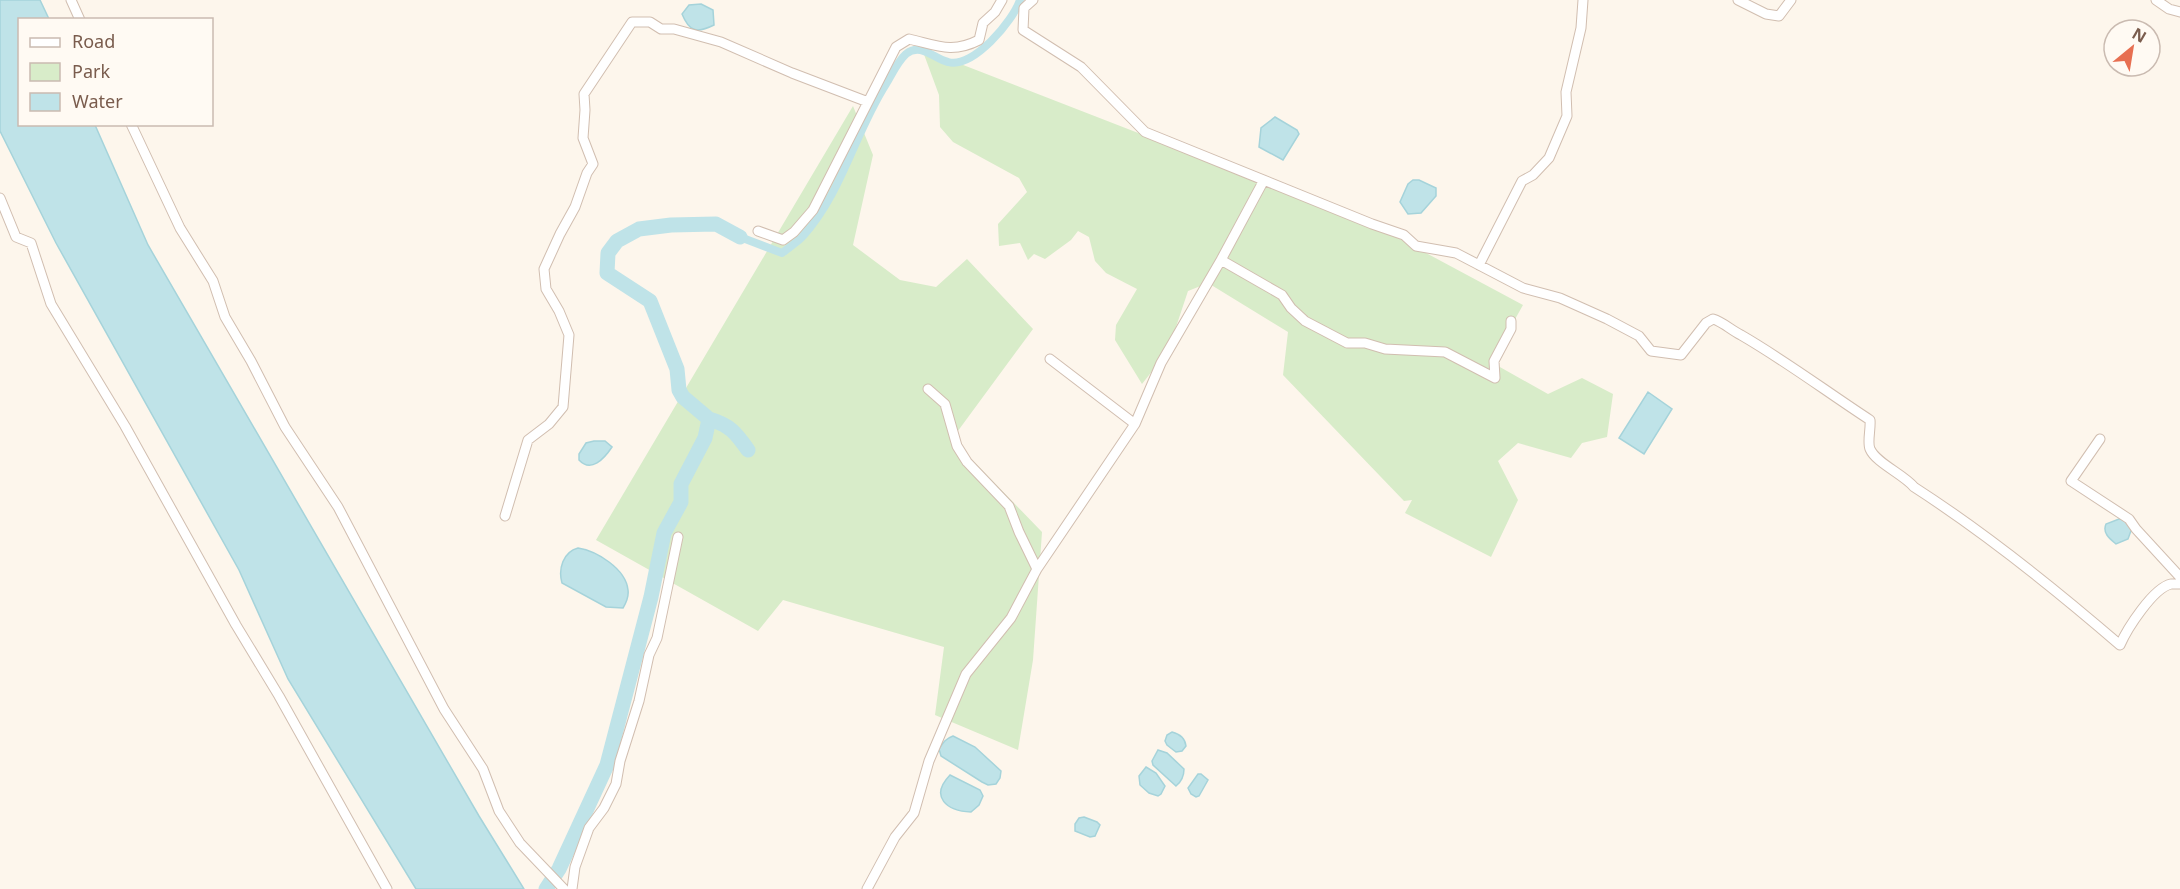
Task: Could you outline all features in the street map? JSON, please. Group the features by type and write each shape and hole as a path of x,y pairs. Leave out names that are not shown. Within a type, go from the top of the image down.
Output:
{"street":[{"path":"71,0 79,18"},
{"path":"758,231 783,240 794,232 813,210 896,47 909,39 956,48 965,47 979,40 983,23 995,12 1002,0"},
{"path":"1032,0 1021,4 1023,30 1081,67 1145,132 1404,235 1416,246 1456,253 1523,288 1560,298 1639,336 1651,351 1680,355 1706,323 1713,319 1720,321 1734,332 1779,357 1870,420 1869,447 1874,456 2021,562 2120,645 2140,612 2155,594 2169,584 2180,584"},
{"path":"1479,265 1522,182 1533,175 1549,158 1567,116 1566,92 1581,28 1583,0"},
{"path":"1738,0 1766,14 1779,16 1791,0"},
{"path":"2156,0 2169,9 2180,12"},
{"path":"505,516 528,440 549,424 563,407 569,335 546,289 544,269 575,207 593,164 584,138 584,94 632,22 650,22 661,29 674,29 721,42 792,73 868,102"},
{"path":"132,126 180,228 213,281 225,317 285,427 338,507 444,710 483,769 499,811 520,843 564,889"},
{"path":"867,889 895,837 914,813 929,761 966,674 1011,618 1038,569 1136,424 1161,363 1264,180"},
{"path":"0,198 16,237 31,243 51,304 125,426 387,889"},
{"path":"1221,260 1282,295 1305,321 1347,343 1365,343 1385,349 1445,352 1495,378 1494,361 1511,329 1511,321"},
{"path":"1050,359 1136,424"},
{"path":"928,389 945,404 957,446 967,462 1009,506 1018,532 1038,569"},
{"path":"2100,439 2071,480 2129,519 2180,577"},
{"path":"572,889 575,867 590,828 604,808 616,784 620,761 639,701 649,655 657,638 678,537"}],"green space":[{"path":"922,49 1372,224 1523,305 1491,362 1548,394 1582,378 1613,394 1607,437 1582,443 1571,458 1518,443 1498,461 1518,500 1491,557 1405,513 1412,500 1404,501 1283,375 1288,332 1208,283 1188,291 1168,351 1142,384 1115,340 1116,325 1137,289 1106,273 1095,261 1089,237 1078,231 1071,240 1045,259 1034,254 1028,260 1020,243 999,246 998,224 1027,192 1019,178 953,142 940,127 939,95"},
{"path":"853,106 873,155 853,245 900,280 936,287 967,259 1033,329 952,439 1042,532 1033,660 1018,750 935,715 944,647 783,600 758,631 596,540"}],"water":[{"path":"0,0 40,0 49,18 18,18 18,126 95,126 148,245 479,816 524,889 416,889 288,679 239,570 56,243 0,131"},
{"path":"701,4 713,10 714,25 698,30 687,24 682,14 689,5"},
{"path":"1275,117 1297,130 1299,134 1283,160 1259,147 1261,128"},
{"path":"1413,180 1419,180 1436,188 1436,196 1421,213 1408,214 1400,202 1408,184"},
{"path":"1648,392 1672,409 1644,454 1619,438"},
{"path":"605,441 612,447 597,463 584,464 579,460 579,454 586,443"},
{"path":"2124,519 2132,528 2128,539 2116,544 2107,536 2105,527 2106,524"},
{"path":"578,548 602,557 622,575 628,593 623,608 606,607 562,583 561,567 565,557"},
{"path":"1172,732 1180,735 1185,741 1186,746 1182,751 1176,752 1167,745 1165,741 1167,735"},
{"path":"953,736 975,747 1001,771 996,784 988,785 982,782 941,756 939,749 946,740"},
{"path":"1158,750 1167,753 1184,769 1182,779 1176,786 1153,765 1152,761"},
{"path":"1146,767 1156,773 1165,786 1158,796 1149,793 1140,785 1139,776"},
{"path":"1198,774 1208,780 1199,796 1196,797 1188,788"},
{"path":"950,775 980,790 983,796 979,805 971,812 948,806 941,796 944,783"},
{"path":"1084,817 1100,825 1095,836 1090,837 1075,831 1075,824 1079,818"}],"waterway":[{"path":"740,237 782,253 799,240 828,201 865,122 903,57 912,51 922,50 948,62 958,62 969,58 991,42 1001,31 1020,0"},
{"path":"546,889 559,869 607,765 651,597 664,533 681,502 681,484 705,438 709,419 683,397 679,390 677,369 650,301 607,273 608,253 617,241 639,229 671,225 716,224 740,237"},
{"path":"709,419 732,430 748,450"}]}
